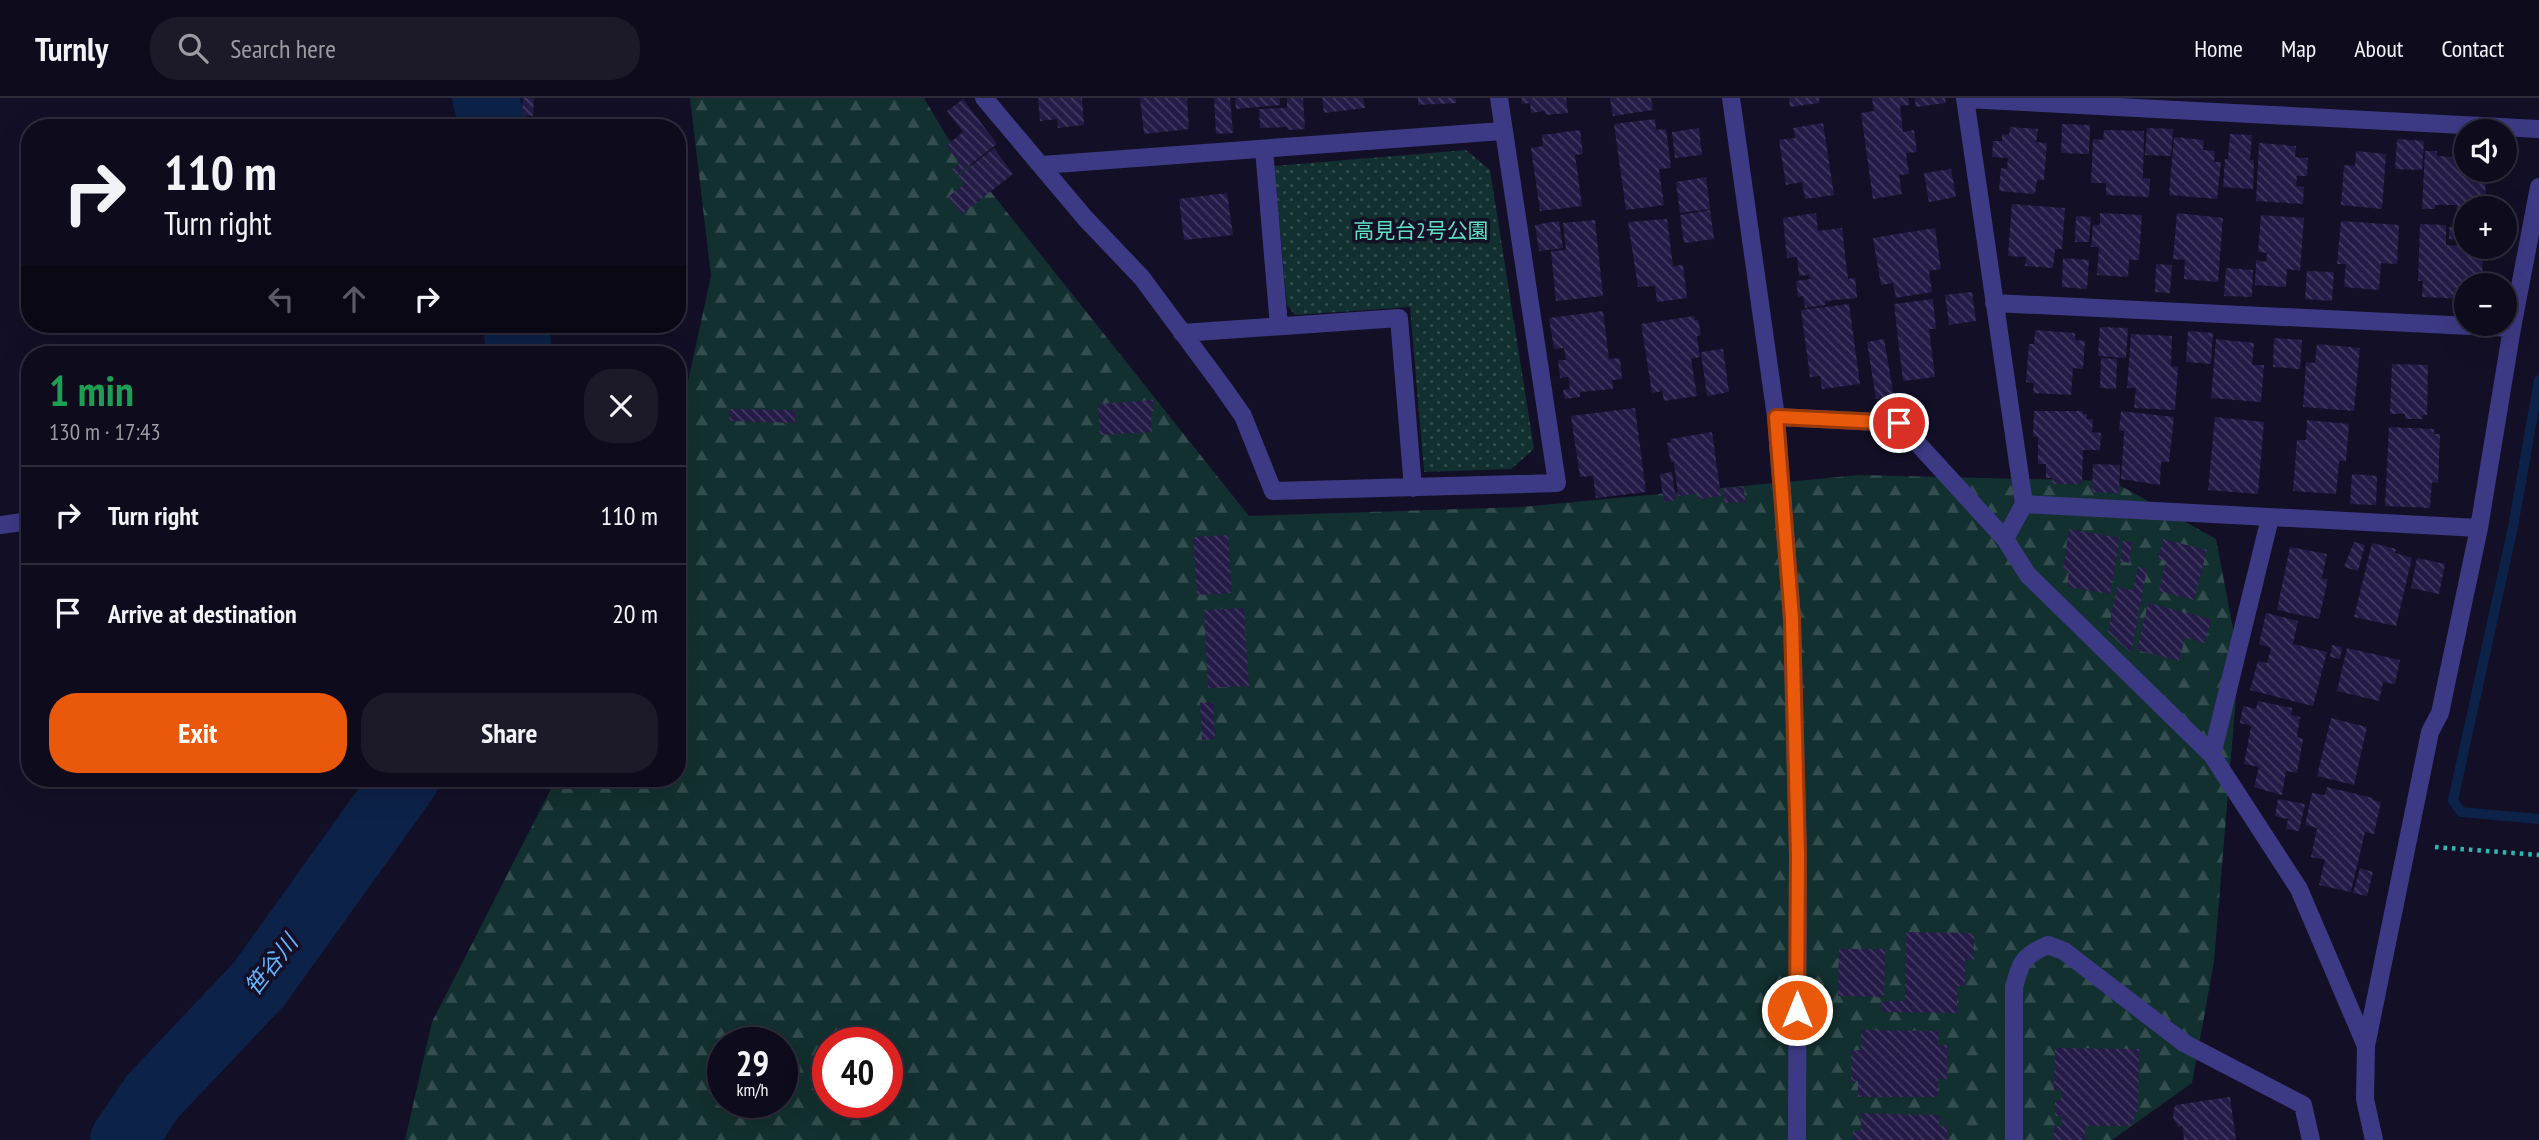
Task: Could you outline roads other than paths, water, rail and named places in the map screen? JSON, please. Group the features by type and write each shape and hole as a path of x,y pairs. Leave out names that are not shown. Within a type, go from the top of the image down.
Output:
{"street":[{"path":"984,98 1085,218 1142,278 1243,416 1273,491 1557,483 1499,98"},
{"path":"1731,98 1776,417 1792,619 1798,855 1797,1140"},
{"path":"2006,539 2024,504 1965,99 2539,128"},
{"path":"1042,165 1502,131"},
{"path":"1264,149 1279,326"},
{"path":"2517,302 2539,187"},
{"path":"1994,303 2454,325"},
{"path":"1182,333 1399,318 1413,488"},
{"path":"2374,1140 2365,1099 2366,1046 2430,732 2440,713 2479,528 2511,336"},
{"path":"1776,417 1899,423 2006,539 2028,576 2212,755 2299,889 2366,1046"},
{"path":"2024,504 2479,528"},
{"path":"2212,755 2270,518"},
{"path":"0,525 21,522"},
{"path":"2014,1140 2014,988 2019,968 2029,953 2048,945 2064,951 2184,1043 2303,1105 2311,1140"}],"waterway":[{"name":"笹谷川","path":"485,98 492,119"},
{"name":"笹谷川","path":"517,333 518,346"},
{"path":"2539,380 2513,527 2453,800 2461,812 2539,819"},
{"name":"笹谷川","path":"123,1140 153,1096 259,984 400,787"}],"park label":[{"name":"高見台2号公園","path":"1421,231"}]}
